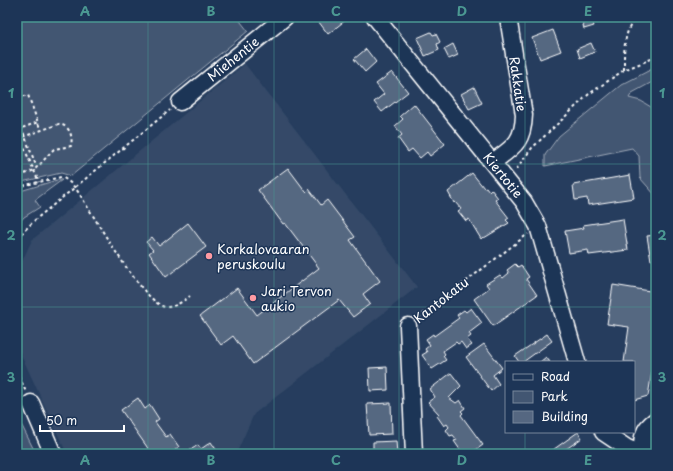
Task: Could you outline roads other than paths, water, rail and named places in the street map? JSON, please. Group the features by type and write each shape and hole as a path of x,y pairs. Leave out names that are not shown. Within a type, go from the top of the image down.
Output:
{"main road":[{"path":"646,454 645,440 651,428"}],"street":[{"name":"Miehentie","path":"180,102 285,17"},
{"name":"Kiertotie","path":"376,17 508,180 524,202 538,226 577,361"},
{"name":"Rakkatie","path":"493,162 516,145 523,126 524,115 508,17"},
{"name":"Kantokatu","path":"408,326 414,454"},
{"path":"31,403 53,454"},
{"path":"635,431 651,428"},
{"path":"608,435 620,433"},
{"path":"608,435 627,448 643,454"}],"place":[{"name":"Korkalovaaran peruskoulu","path":"209,256"},
{"name":"Jari Tervon aukio","path":"253,298"}]}
